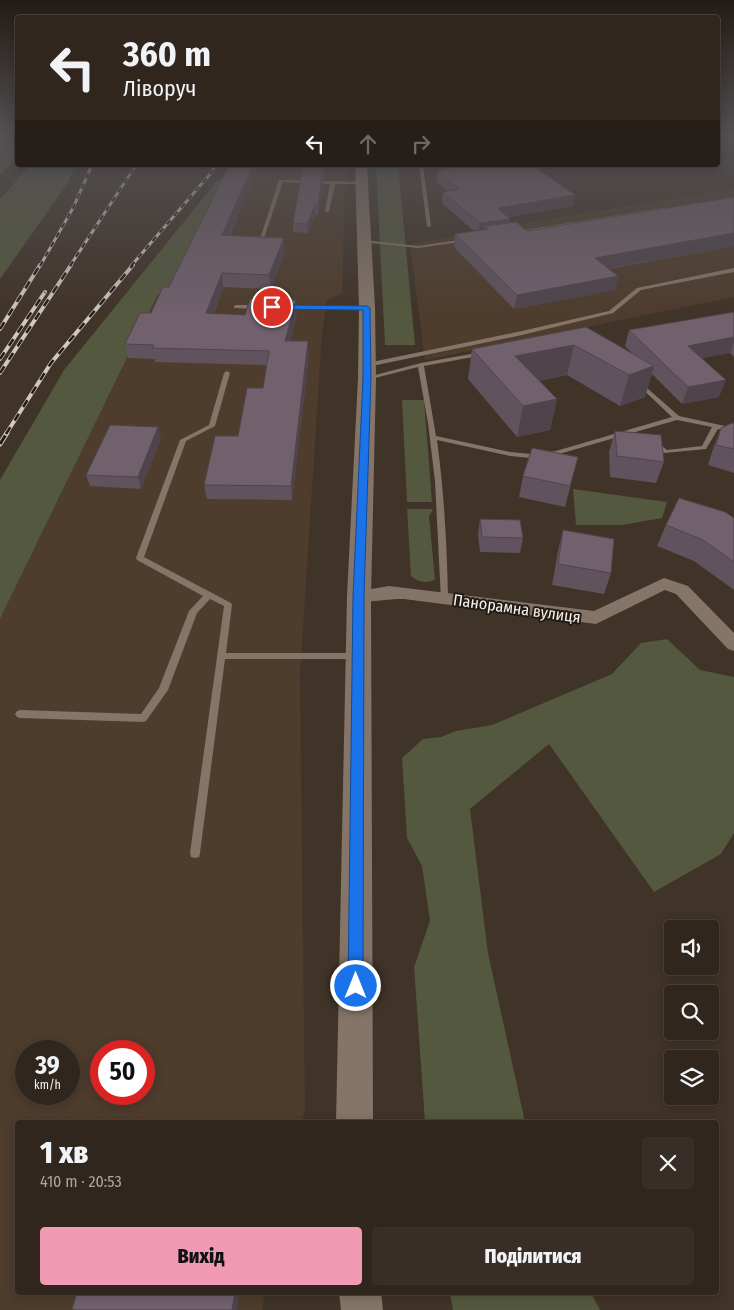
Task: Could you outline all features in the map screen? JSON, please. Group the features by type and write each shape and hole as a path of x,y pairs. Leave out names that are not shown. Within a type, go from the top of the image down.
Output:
{"main road":[{"path":"354,1120 358,596 367,371 367,308 362,197"},
{"path":"348,1310 350,1295"},
{"path":"360,1295 362,1310"}],"street":[{"name":"Панорамна вулиця","path":"358,596 389,592 596,618 664,584 682,590 734,644"}],"lane":[{"path":"262,238 276,197"},
{"path":"327,211 329,197"},
{"path":"425,197 429,226"},
{"path":"512,232 666,208"},
{"path":"363,241 418,247 473,238"},
{"path":"367,371 611,312 639,289 734,270"},
{"path":"236,307 263,307"},
{"path":"281,307 367,308"},
{"path":"367,371 421,365 488,353"},
{"path":"421,365 428,398 440,506 444,598"},
{"path":"195,852 228,605 140,558 183,440 212,426 227,373"},
{"path":"636,380 677,418"},
{"path":"432,437 510,454 531,456 557,454 677,418 734,430"},
{"path":"637,430 666,452 704,448 716,427"},
{"path":"20,714 143,718 163,690 193,611 209,595"},
{"path":"221,656 358,656"}],"shaded area":[{"path":"221,197 345,197 342,293 327,300 322,334 300,675 305,1110 302,1120 15,1120 15,1295 265,1295 262,1310 0,1310 0,619 158,294 179,285"},
{"path":"683,197 734,197 734,297 425,360 410,244"}],"green space":[{"path":"2,197 58,197 0,279 0,199"},
{"path":"204,197 221,197 179,285 158,294 0,619 0,480 64,370"},
{"path":"378,197 401,197 415,345 385,345"},
{"path":"402,400 424,400 432,502 407,502"},
{"path":"573,489 667,502 662,518 622,525 576,525"},
{"path":"407,509 433,509 429,516 435,580 422,582 411,576"},
{"path":"667,639 700,670 734,677 734,833 721,854 654,892 549,744 470,809 488,953 525,1120 425,1120 414,967 430,921 422,866 407,838 402,758 423,739 441,737 456,731 492,725 612,674 641,643"},
{"path":"450,1295 592,1295 600,1310 453,1310"}],"building":[{"path":"213,197 239,197 222,235 284,238 269,275 222,273 206,313 245,315 250,299 296,300 285,341 308,341 291,486 204,485 215,436 238,436 247,388 263,388 269,351 152,348 154,345 125,344 140,313 151,313 163,287 169,287"},
{"path":"297,197 319,197 318,206 315,206 307,224 293,223"},
{"path":"449,197 562,197 498,208 510,219 480,223"},
{"path":"734,197 734,233 595,258 618,276 517,295 455,234 488,229 485,226 516,222 527,231"},
{"path":"734,312 734,337 688,346 726,380 688,387 629,330"},
{"path":"586,327 654,366 629,375 574,345 515,356 557,399 523,406 472,349"},
{"path":"732,423 734,424 734,449 716,445 721,428"},
{"path":"110,425 158,427 138,477 86,475"},
{"path":"615,431 661,435 664,462 617,456"},
{"path":"532,448 578,457 570,486 523,476"},
{"path":"679,498 725,512 734,518 734,562 703,540 666,525"},
{"path":"480,519 520,520 523,538 482,537"},
{"path":"563,530 614,539 611,573 558,564"},
{"path":"76,1295 234,1295 232,1310 72,1309"}],"railway":[{"path":"40,266 78,197"},
{"path":"70,266 115,197"},
{"path":"131,266 190,197"},
{"path":"0,329 40,265"},
{"path":"0,373 71,265"},
{"path":"6,434 51,363 133,265"},
{"path":"0,359 45,292"},
{"path":"0,444 7,433"}],"route":[{"path":"272,307 367,308 367,378 358,596 356,986"}]}
